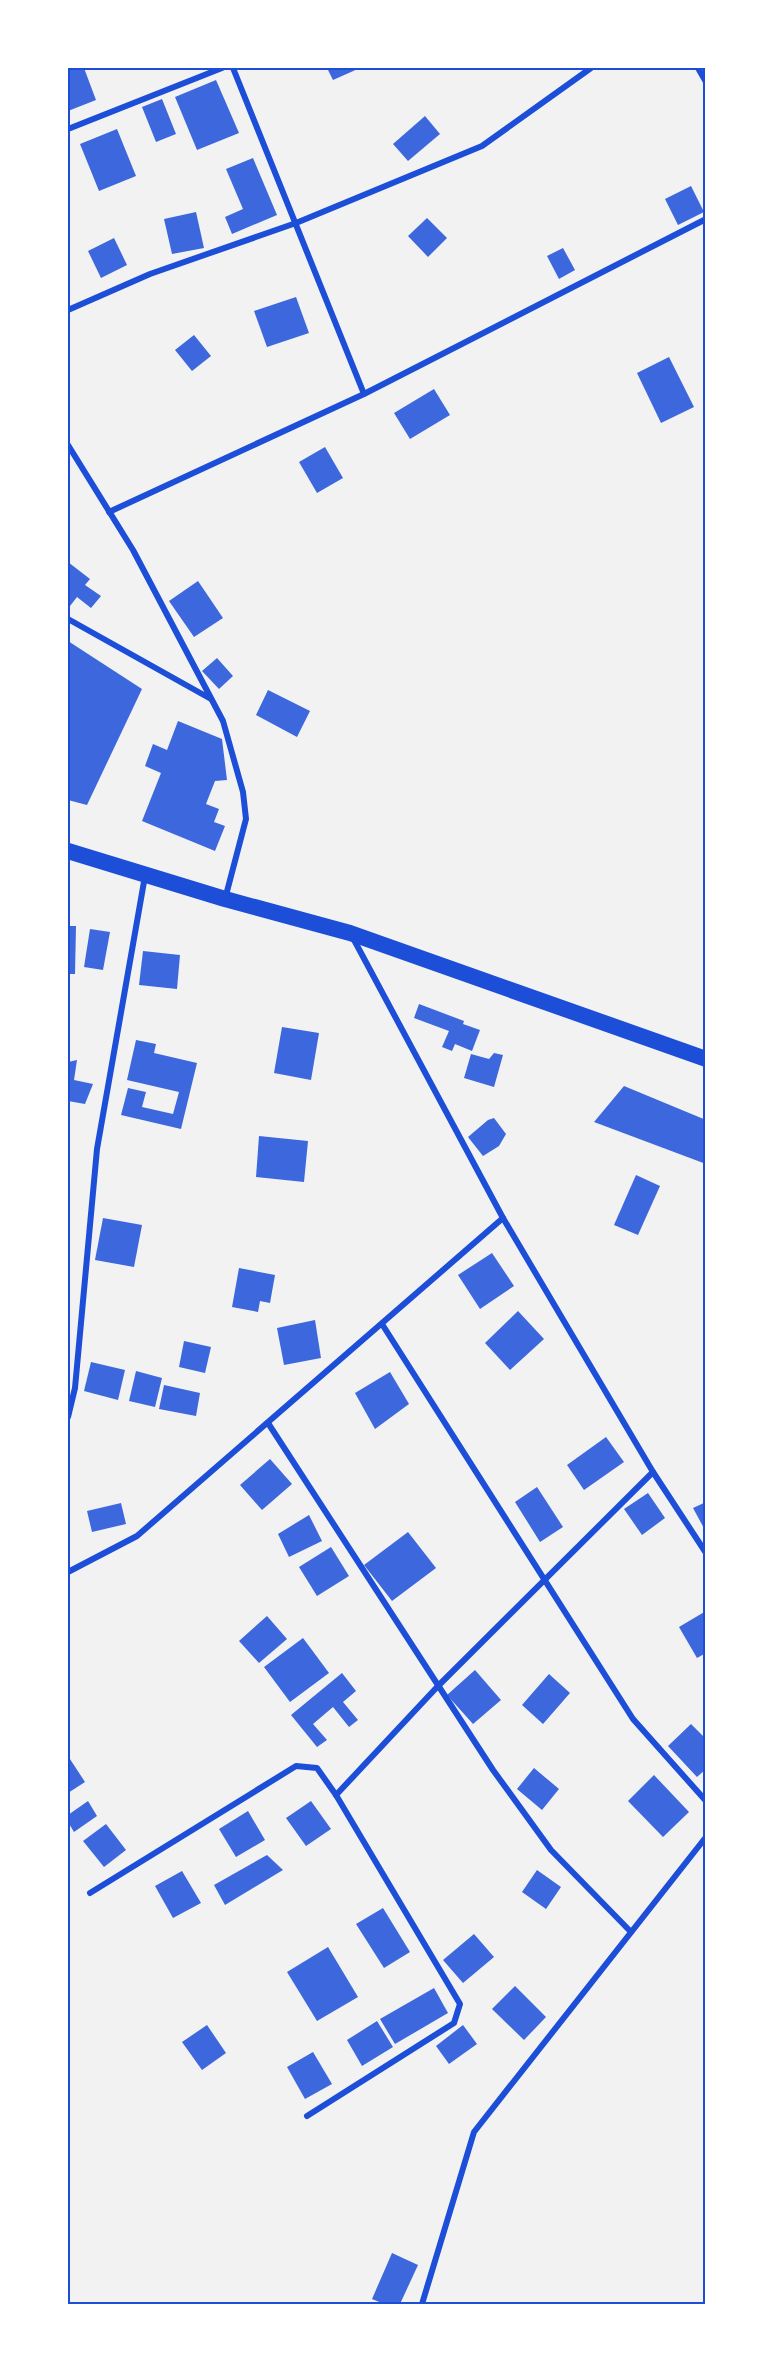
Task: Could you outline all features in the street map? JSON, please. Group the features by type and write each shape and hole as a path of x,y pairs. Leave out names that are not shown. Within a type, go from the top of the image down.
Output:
{"highway":[{"path":"68,851 225,899 350,933 705,1059"}],"street":[{"path":"68,129 222,68"},
{"path":"233,68 364,394"},
{"path":"68,310 150,274 296,223 482,146 591,68"},
{"path":"698,68 705,82"},
{"path":"109,512 364,394 705,219"},
{"path":"68,445 133,550 223,721 243,792 246,819 225,899"},
{"path":"68,619 211,699"},
{"path":"68,1417 75,1388 97,1149 146,875"},
{"path":"350,933 503,1218 653,1472 705,1553"},
{"path":"68,1572 137,1536 503,1218"},
{"path":"382,1324 543,1581 633,1719 705,1801"},
{"path":"268,1423 493,1770 551,1850 631,1932"},
{"path":"336,1795 438,1686 653,1472"},
{"path":"90,1893 296,1766 317,1768 336,1795 460,2004 454,2024 307,2116"},
{"path":"422,2304 474,2132 705,1836"}],"building":[{"path":"68,68 84,68 96,100 68,111"},
{"path":"327,68 360,68 333,80"},
{"path":"216,80 239,133 197,150 175,97"},
{"path":"162,99 176,134 156,142 142,107"},
{"path":"425,116 440,134 408,161 393,144"},
{"path":"117,129 136,176 99,191 80,144"},
{"path":"253,158 277,215 232,234 225,217 243,209 226,169"},
{"path":"691,186 704,212 678,225 665,199"},
{"path":"196,212 204,248 172,254 164,219"},
{"path":"427,218 447,238 428,257 408,236"},
{"path":"114,238 127,265 101,278 88,251"},
{"path":"563,248 575,270 559,279 547,256"},
{"path":"296,297 309,333 267,347 254,311"},
{"path":"194,335 211,356 192,371 175,350"},
{"path":"669,357 694,407 661,423 637,373"},
{"path":"434,389 450,415 410,439 394,413"},
{"path":"325,447 343,478 317,493 299,462"},
{"path":"68,562 90,579 85,585 101,596 91,608 77,597 70,606 68,603"},
{"path":"198,581 223,618 194,637 169,601"},
{"path":"68,641 142,689 87,805 68,800"},
{"path":"217,658 233,676 219,689 202,671"},
{"path":"268,690 310,711 297,737 256,715"},
{"path":"178,721 222,739 227,780 215,781 206,804 219,809 214,822 225,826 215,851 142,821 161,773 145,766 153,744 167,750"},
{"path":"68,926 76,926 75,974 68,974"},
{"path":"90,929 110,932 103,970 84,967"},
{"path":"143,951 180,955 177,989 139,985"},
{"path":"419,1004 464,1021 463,1024 480,1030 472,1051 455,1044 452,1051 442,1047 449,1031 414,1018"},
{"path":"282,1027 319,1033 311,1080 274,1073"},
{"path":"136,1040 156,1044 154,1053 197,1063 181,1129 121,1115 128,1088 146,1092 142,1107 173,1114 179,1092 127,1080"},
{"path":"494,1053 503,1055 494,1087 464,1078 471,1054 489,1059"},
{"path":"77,1060 74,1080 93,1084 85,1104 68,1101 68,1062"},
{"path":"624,1086 706,1120 706,1164 594,1122"},
{"path":"494,1118 506,1134 499,1146 483,1156 468,1137 488,1120"},
{"path":"259,1136 308,1141 304,1182 256,1177"},
{"path":"636,1175 660,1186 638,1235 614,1225"},
{"path":"103,1218 142,1225 134,1267 95,1260"},
{"path":"492,1253 514,1286 480,1309 458,1275"},
{"path":"239,1268 275,1275 270,1303 260,1301 258,1312 232,1307"},
{"path":"518,1311 544,1339 510,1370 485,1343"},
{"path":"315,1320 321,1358 284,1365 277,1328"},
{"path":"184,1341 211,1347 205,1373 179,1367"},
{"path":"91,1362 125,1370 118,1400 84,1391"},
{"path":"136,1371 162,1378 155,1407 129,1401"},
{"path":"390,1372 409,1404 375,1429 355,1393"},
{"path":"164,1385 200,1393 196,1416 159,1409"},
{"path":"606,1437 624,1462 584,1490 567,1465"},
{"path":"270,1459 292,1484 262,1510 240,1485"},
{"path":"537,1487 563,1527 540,1542 515,1502"},
{"path":"648,1493 665,1518 642,1535 624,1509"},
{"path":"706,1502 706,1532 693,1508"},
{"path":"121,1503 126,1524 92,1532 87,1511"},
{"path":"309,1515 322,1541 289,1557 278,1534"},
{"path":"408,1532 436,1568 392,1601 364,1565"},
{"path":"331,1547 349,1576 317,1596 299,1567"},
{"path":"706,1611 706,1653 697,1658 679,1627"},
{"path":"267,1616 287,1639 259,1663 239,1641"},
{"path":"303,1638 329,1673 290,1702 264,1667"},
{"path":"475,1670 501,1700 473,1724 447,1695"},
{"path":"342,1673 356,1691 343,1702 358,1720 349,1727 333,1707 313,1724 327,1740 317,1747 291,1715"},
{"path":"549,1674 570,1693 543,1724 522,1705"},
{"path":"691,1724 706,1739 706,1769 697,1777 668,1746"},
{"path":"68,1756 85,1782 68,1793"},
{"path":"534,1768 559,1789 542,1810 517,1789"},
{"path":"654,1775 689,1812 663,1837 628,1801"},
{"path":"88,1801 97,1816 74,1832 68,1822 68,1815"},
{"path":"311,1801 331,1829 306,1846 286,1818"},
{"path":"248,1811 265,1840 236,1857 219,1829"},
{"path":"106,1824 126,1850 104,1867 83,1841"},
{"path":"267,1855 283,1870 225,1905 214,1885"},
{"path":"537,1870 561,1887 546,1909 522,1892"},
{"path":"182,1871 201,1903 173,1918 155,1886"},
{"path":"383,1908 410,1952 384,1968 356,1924"},
{"path":"474,1934 494,1957 463,1983 443,1960"},
{"path":"328,1947 358,1997 317,2021 287,1972"},
{"path":"515,1986 546,2017 524,2040 492,2009"},
{"path":"434,1988 448,2013 395,2044 380,2019"},
{"path":"377,2021 393,2047 362,2066 347,2040"},
{"path":"207,2025 226,2053 202,2070 182,2042"},
{"path":"463,2025 477,2044 449,2064 436,2046"},
{"path":"313,2052 332,2084 305,2099 287,2067"},
{"path":"392,2253 418,2265 400,2304 384,2304 372,2299"}]}
